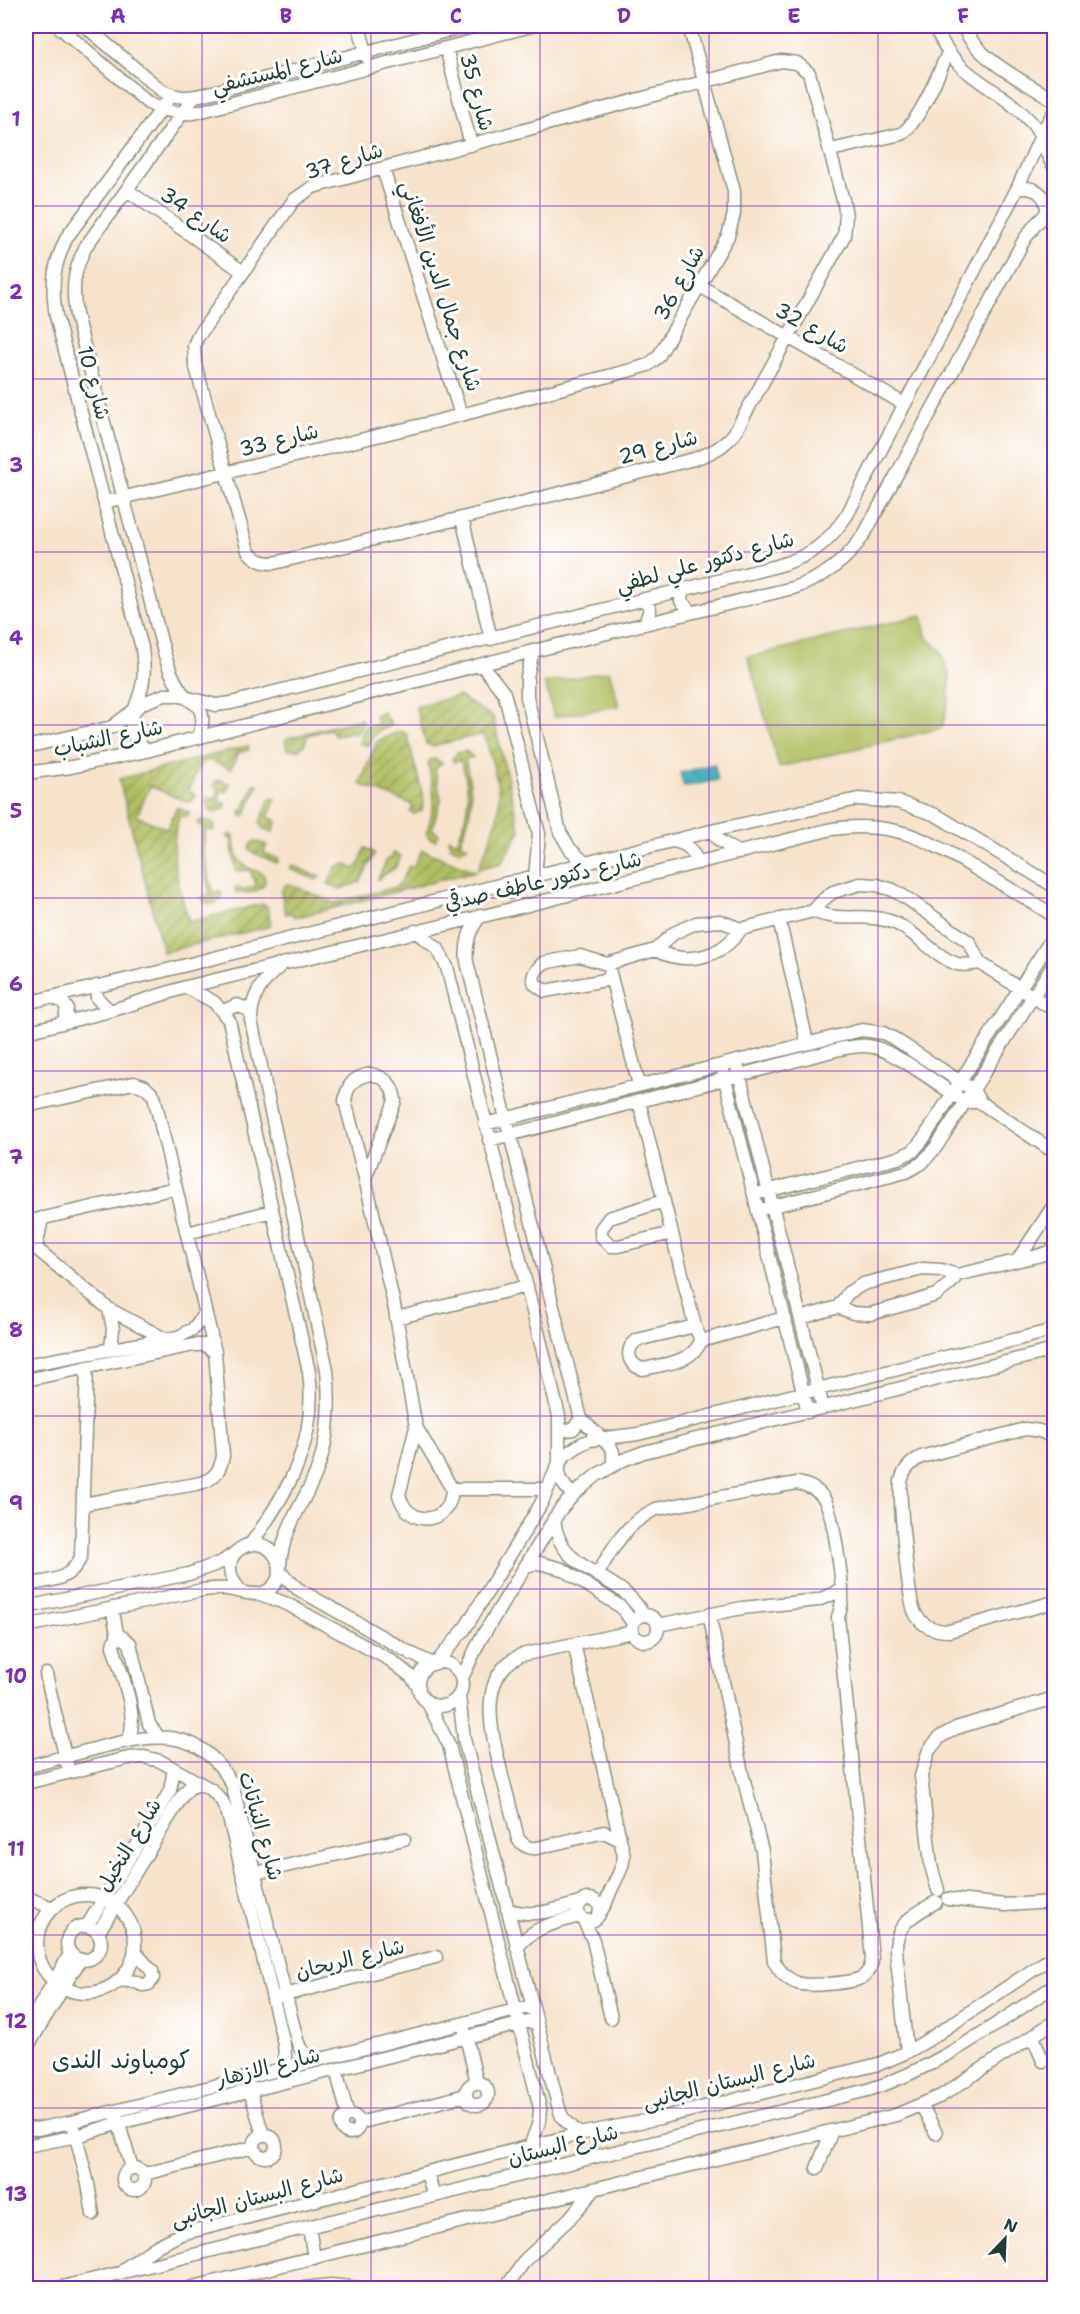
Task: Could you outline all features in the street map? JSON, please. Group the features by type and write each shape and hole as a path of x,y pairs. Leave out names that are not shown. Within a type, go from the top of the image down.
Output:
{"street":[{"name":"شارع المستشفي","path":"58,26 148,103 161,110 182,114 194,113 531,26"},
{"path":"85,26 171,96"},
{"path":"359,26 370,67"},
{"name":"شارع المستشفي","path":"171,96 194,97 466,26"},
{"name":"شارع 36","path":"461,415 648,365 666,346 728,236 732,226 735,203 734,191 689,26"},
{"path":"935,26 948,53 967,73 1018,108 1042,135 1044,148 1054,166"},
{"path":"963,26 974,45 989,58 1054,100"},
{"name":"شارع 35","path":"446,48 471,145"},
{"path":"831,150 906,131 914,121 948,53"},
{"name":"شارع 29","path":"224,473 248,551 254,559 264,563 286,561 462,518 717,451 734,434 789,337 843,236 846,216 831,150 809,74 797,63 781,62 705,83"},
{"name":"شارع 37","path":"224,473 195,364 194,346 197,338 286,210 303,192 313,187 705,83"},
{"name":"شارع 10","path":"135,711 144,680 142,648 56,316 53,275 58,255 67,237 171,96"},
{"name":"شارع 10","path":"187,699 169,668 76,315 73,280 86,246 194,97"},
{"name":"شارع دكتور علي لطفي","path":"187,699 216,705 231,703 795,561 817,549 834,534 847,515 1017,189 1054,112"},
{"name":"شارع 34","path":"117,169 130,185 243,272"},
{"name":"شارع جمال الدين الأفغاني","path":"383,169 461,415"},
{"path":"1017,189 1032,188 1039,191 1051,209"},
{"path":"99,193 116,205"},
{"name":"شارع دكتور علي لطفي","path":"198,738 807,583 835,568 846,558 865,533 1024,240 1051,209"},
{"name":"شارع 32","path":"700,286 904,404"},
{"name":"شارع 33","path":"105,502 461,415"},
{"path":"462,518 491,639"},
{"path":"682,589 681,601 693,612"},
{"path":"642,599 647,602 650,610 645,624"},
{"path":"533,651 527,677 527,697 560,832 570,849 584,862"},
{"path":"482,665 504,693 507,704 539,834 535,876"},
{"name":"شارع الشباب","path":"26,747 112,727 153,698 164,695 187,699"},
{"path":"187,699 195,703 203,718 198,738"},
{"path":"135,711 131,718 132,734 146,751"},
{"name":"شارع الشباب","path":"26,773 71,767 198,738"},
{"name":"شارع دكتور عاطف صدقي","path":"26,1003 163,971 584,862 858,799 898,802 927,811 954,824 1054,886"},
{"name":"شارع دكتور عاطف صدقي","path":"26,1032 110,1011 186,987 832,829 853,826 894,829 933,844 1054,916"},
{"path":"711,831 720,841 739,853"},
{"path":"672,841 681,842 689,847 698,863"},
{"path":"813,911 824,899 846,887 860,884 877,885 893,891 960,934 969,942 980,963 1054,1010"},
{"path":"655,950 678,959 703,956 726,947 741,929 813,911 835,918 871,916 883,919 907,929 958,964 980,963"},
{"path":"481,915 469,933 466,952 506,1119 581,1419 610,1446 613,1452 613,1465"},
{"path":"779,919 807,1042"},
{"path":"611,979 545,991 535,984 533,978 543,963 572,956 608,964 655,950 674,933 696,923 720,921 741,929"},
{"path":"415,932 432,942 443,957 559,1416 559,1478 575,1493"},
{"path":"754,1194 906,1155 919,1146 1054,935"},
{"path":"443,957 453,949 466,952"},
{"path":"608,964 639,1085"},
{"path":"758,1210 896,1175 914,1168 932,1152 1054,964"},
{"path":"260,1594 275,1584 286,1534 319,1464 328,1417 328,1386 251,1020 251,1011 260,985 281,965"},
{"path":"96,986 97,998 110,1011"},
{"path":"26,1607 189,1574 214,1566 250,1545 276,1509 289,1486 300,1461 307,1435 312,1392 229,1020 214,1002 186,987"},
{"path":"54,998 66,1004 68,1013 64,1022"},
{"path":"223,1011 237,1005 251,1011"},
{"path":"485,1124 861,1030 883,1033 973,1090 980,1102 1054,1152"},
{"path":"489,1140 840,1049 861,1046 872,1046 891,1054 965,1102 980,1102"},
{"path":"735,1060 823,1408"},
{"path":"722,1064 808,1412"},
{"path":"365,1178 395,1101 394,1091 389,1082 381,1076 370,1074 360,1076 352,1082 347,1090 345,1101 365,1178 396,1318 416,1427 452,1489 449,1505 436,1517 426,1519 408,1512 399,1495 416,1427"},
{"path":"26,1106 134,1083 145,1087 154,1096 215,1352 223,1456 221,1467 215,1476 206,1482 83,1504"},
{"path":"639,1101 695,1326 701,1341"},
{"path":"26,1222 176,1188"},
{"path":"664,1201 609,1218 600,1229 601,1236 611,1246 618,1246 672,1233"},
{"path":"1018,1258 1054,1205"},
{"path":"187,1233 272,1211"},
{"path":"42,1218 31,1244 109,1309 175,1341"},
{"path":"801,1318 838,1307 855,1287 870,1282 923,1269 940,1270 957,1275 1018,1258 1037,1256 1050,1252 1054,1248"},
{"path":"838,1307 853,1313 870,1314 936,1295 957,1275"},
{"path":"396,1318 526,1286"},
{"path":"109,1309 113,1329 111,1349"},
{"path":"26,1380 87,1367 175,1341 193,1329 205,1313"},
{"path":"695,1326 637,1340 632,1344 629,1357 637,1368 643,1369 686,1358 693,1354 701,1341 784,1318"},
{"path":"419,1689 421,1673 434,1663 464,1630 542,1504 558,1465 573,1449 590,1440 638,1434 1054,1330"},
{"path":"26,1365 111,1349 175,1341 205,1345 215,1352"},
{"path":"428,1703 445,1706 453,1703 459,1696 462,1678 480,1640 554,1518 575,1493 613,1465 644,1452 1054,1350"},
{"path":"26,1585 65,1577 75,1569 81,1557 87,1367"},
{"path":"560,1431 573,1428 581,1419"},
{"path":"1054,1440 1049,1434 1039,1430 1025,1429 921,1458 912,1462 905,1470 901,1480 910,1602 920,1620 928,1627 938,1631 949,1630 1054,1602"},
{"path":"597,1575 625,1530 648,1513 666,1506 797,1483 815,1489 828,1504 842,1587 838,1617 872,1963 868,1972 860,1978 805,1986 783,1975 774,1961 762,1851 742,1773 709,1614"},
{"path":"452,1489 547,1489"},
{"path":"554,1518 560,1542 570,1556 631,1598 636,1623 638,1640 647,1642 656,1636 658,1625 652,1617 636,1623 574,1644 521,1655 502,1669 493,1688 492,1736 518,1839 522,1844 526,1847 537,1848 604,1833 620,1840"},
{"path":"250,1545 263,1546 274,1553 280,1568 298,1588 411,1654 434,1663 452,1665 462,1678"},
{"path":"236,1552 230,1565 230,1572 231,1579 240,1590"},
{"path":"525,1566 548,1563 621,1607 636,1623"},
{"path":"576,1578 583,1566"},
{"path":"658,1625 757,1606 818,1600 833,1594 842,1587"},
{"path":"26,1626 203,1590 223,1588 240,1590 250,1594 260,1594 287,1604 390,1660 407,1672 428,1703 449,1745 540,2108 539,2122 530,2147"},
{"path":"818,1600 838,1617"},
{"path":"112,1608 118,1638 114,1646 133,1719 128,1741"},
{"path":"118,1638 127,1639 130,1642 149,1724 158,1736"},
{"path":"517,1947 525,1938 540,1928 581,1918 591,1921 606,1905 623,1864 624,1856 574,1644"},
{"path":"46,1674 69,1772"},
{"path":"459,1696 464,1739 558,2105 566,2122 579,2134"},
{"path":"941,1897 931,1866 921,1776 928,1750 940,1737 956,1728 1054,1698"},
{"name":"شارع النباتات","path":"26,1767 128,1741 158,1736 177,1738 195,1744 223,1767 232,1784 249,1875 279,1996 286,2068"},
{"name":"شارع النباتات","path":"26,1783 128,1758 144,1757 160,1761 212,1790 222,1801 249,1875"},
{"name":"شارع النخيل","path":"110,1901 170,1790 174,1769"},
{"name":"شارع النخيل","path":"92,1930 182,1796 189,1788 199,1784"},
{"path":"604,1833 615,1816"},
{"path":"249,1875 404,1839"},
{"path":"507,1909 519,1913 536,1914 585,1901 611,1891"},
{"path":"91,1895 110,1901 125,1914 132,1925 135,1952 130,1967 120,1980 107,1989 93,1993 78,1993 59,1985 45,1972 39,1961 36,1949 42,1921 52,1908 64,1900 77,1896 91,1895"},
{"path":"907,2052 896,1951 897,1936 909,1918 941,1897 1005,1905 1054,1902"},
{"path":"26,1903 33,1900 52,1908"},
{"path":"585,1901 599,1906 593,1940"},
{"path":"585,1901 578,1909 593,1940 611,2018"},
{"path":"26,1919 37,1936"},
{"path":"78,1927 92,1930 101,1941 96,1956 89,1960 75,1957 67,1947 67,1938 71,1931 78,1927"},
{"path":"120,1980 142,1985 149,1984 153,1978 152,1971 135,1952"},
{"name":"شارع البستان الجانبى","path":"117,2273 157,2246 181,2234 579,2134 660,2118 865,2068 907,2052 1054,1956"},
{"path":"26,2049 75,1957"},
{"name":"شارع الريحان","path":"279,1996 436,1957"},
{"path":"26,2029 59,1985"},
{"name":"شارع البستان","path":"58,2289 868,2090 900,2079 946,2057 1054,1986"},
{"name":"شارع النباتات","path":"279,1996 300,2048 312,2061"},
{"name":"شارع الازهار","path":"26,2128 37,2129 71,2122 532,2006"},
{"name":"شارع الازهار","path":"26,2146 77,2136 119,2123 536,2020"},
{"path":"189,2289 896,2115 922,2106 952,2089 1054,2022"},
{"path":"463,2023 477,2083 487,2088 487,2099 483,2103 472,2104 466,2095 467,2089 477,2083"},
{"path":"1033,2037 1043,2061"},
{"path":"336,2070 354,2119 466,2095"},
{"path":"247,2077 262,2135"},
{"path":"922,2106 936,2133"},
{"path":"115,2110 132,2168"},
{"path":"660,2118 665,2139"},
{"path":"71,2122 77,2136 93,2214"},
{"path":"817,2168 832,2131"},
{"path":"254,2147 260,2156 266,2157 275,2150 273,2139 262,2135"},
{"path":"254,2147 262,2135"},
{"path":"144,2174 254,2147"},
{"path":"132,2168 144,2174 145,2180 138,2189 126,2187 123,2176 132,2168"},
{"path":"427,2174 434,2196"},
{"path":"506,2289 525,2260 569,2219 594,2190"},
{"path":"309,2227 314,2258"},
{"path":"224,2280 241,2289"},
{"path":"304,2289 330,2285 359,2289"}],"green space":[{"path":"922,615 926,636 941,651 950,677 949,699 942,728 779,767 748,657"},
{"path":"609,671 619,706 554,717 545,683"},
{"path":"458,696 493,717 520,831 501,863 478,869 495,826 499,802 495,773 484,734 432,746 426,744 416,708 419,705"},
{"path":"384,712 391,726 376,732 368,746 359,743 365,727 378,724 375,715"},
{"path":"361,719 363,724 356,734 348,732 335,736 330,729 308,735 304,745 298,750 287,750 285,741 288,738"},
{"path":"400,731 407,734 424,800 422,811 414,814 410,812 413,808 411,804 360,784 377,741"},
{"path":"248,746 249,750 238,753 231,769 209,760 201,763 188,791 196,795 192,801 187,802 150,786 137,816 167,829 177,807 190,813 187,817 180,815 174,842 181,895 189,922 262,904 267,906 271,924 267,927 163,952 119,779"},
{"path":"466,751 473,757 465,759 471,801 468,821 460,843 468,846 460,851 451,847 448,840 449,838 457,842 468,801 466,781 460,760 454,762 452,759 457,753"},
{"path":"434,759 442,763 435,769 441,800 432,829 439,834 436,840 429,838 426,833 434,799 428,764"},
{"path":"220,780 230,784 226,792 222,790 218,800 226,804 224,809 215,812 208,809 206,801 208,797 215,799 219,789 213,786 216,781"},
{"path":"255,783 258,785 245,816 241,816 240,810 243,811"},
{"path":"276,799 268,817 277,821 273,832 262,828 260,823 269,800"},
{"path":"201,820 215,826 213,831 206,829 203,850 213,893 221,891 222,897 211,904 204,902 202,897 210,894 200,850 203,827 197,824"},
{"path":"230,834 234,836 239,860 264,876 264,885 256,891 236,892 235,888 239,887 242,890 256,886 250,870 236,871 231,839 227,837"},
{"path":"254,841 267,845 264,853 279,859 277,863 251,852 249,847"},
{"path":"365,848 375,853 360,882 341,889 328,884 336,867 346,864 354,869 358,867"},
{"path":"422,850 475,871 302,916 286,914 281,892 285,885 290,884 334,903 396,887 409,866 413,867"},
{"path":"393,853 401,856 395,868 378,879 387,859 392,858"},
{"path":"292,865 316,876 322,876 316,880 290,869"}],"water":[{"path":"714,764 718,780 684,787 680,773"}],"district":[{"name":"كومباوند الندى","path":"121,2060"}]}
